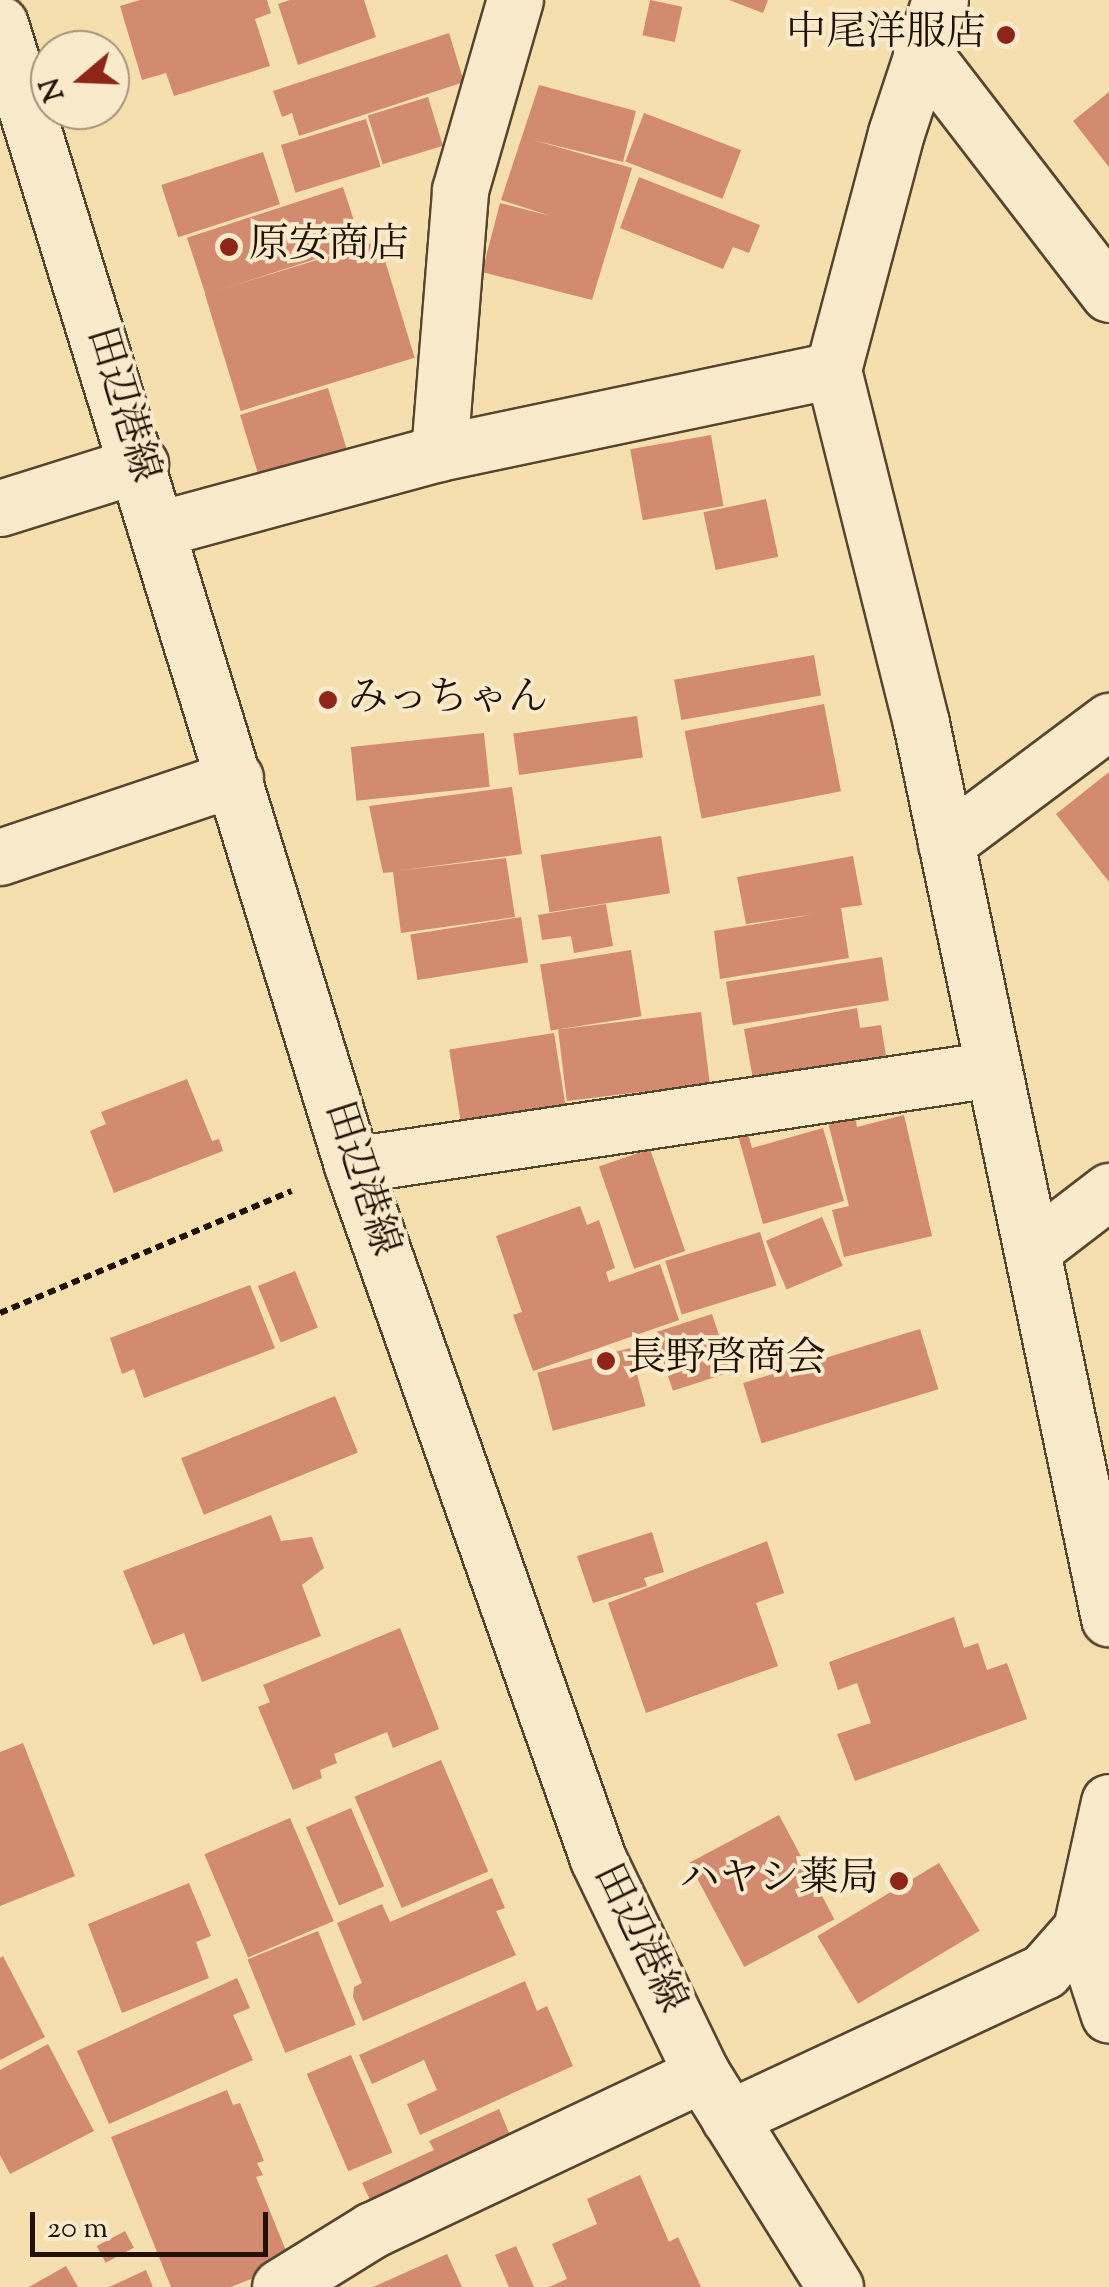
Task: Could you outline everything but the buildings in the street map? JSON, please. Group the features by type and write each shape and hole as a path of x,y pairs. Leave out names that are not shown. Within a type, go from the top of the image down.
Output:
{"street":[{"path":"439,453 460,190 515,0"},
{"path":"940,0 920,50 833,370 946,843 1109,1618"},
{"name":"田辺港線","path":"0,24 140,464 352,1165 598,1858 716,2096 836,2287"},
{"path":"920,50 1109,294"},
{"path":"160,530 439,453 833,370"},
{"path":"0,508 140,464"},
{"path":"946,843 1109,721"},
{"path":"0,857 235,778"},
{"path":"352,1165 994,1070"},
{"path":"1032,1250 1109,1191"},
{"path":"1109,1802 1095,1929 1109,2015"},
{"path":"280,2287 372,2230 1044,1971 1095,1929"}],"path":[{"path":"0,1313 352,1165"}],"place":[{"name":"中尾洋服店","path":"1006,35"},
{"name":"原安商店","path":"229,247"},
{"name":"みっちゃん","path":"328,700"},
{"name":"長野啓商会","path":"606,1361"},
{"name":"ハヤシ薬局","path":"899,1881"}]}
